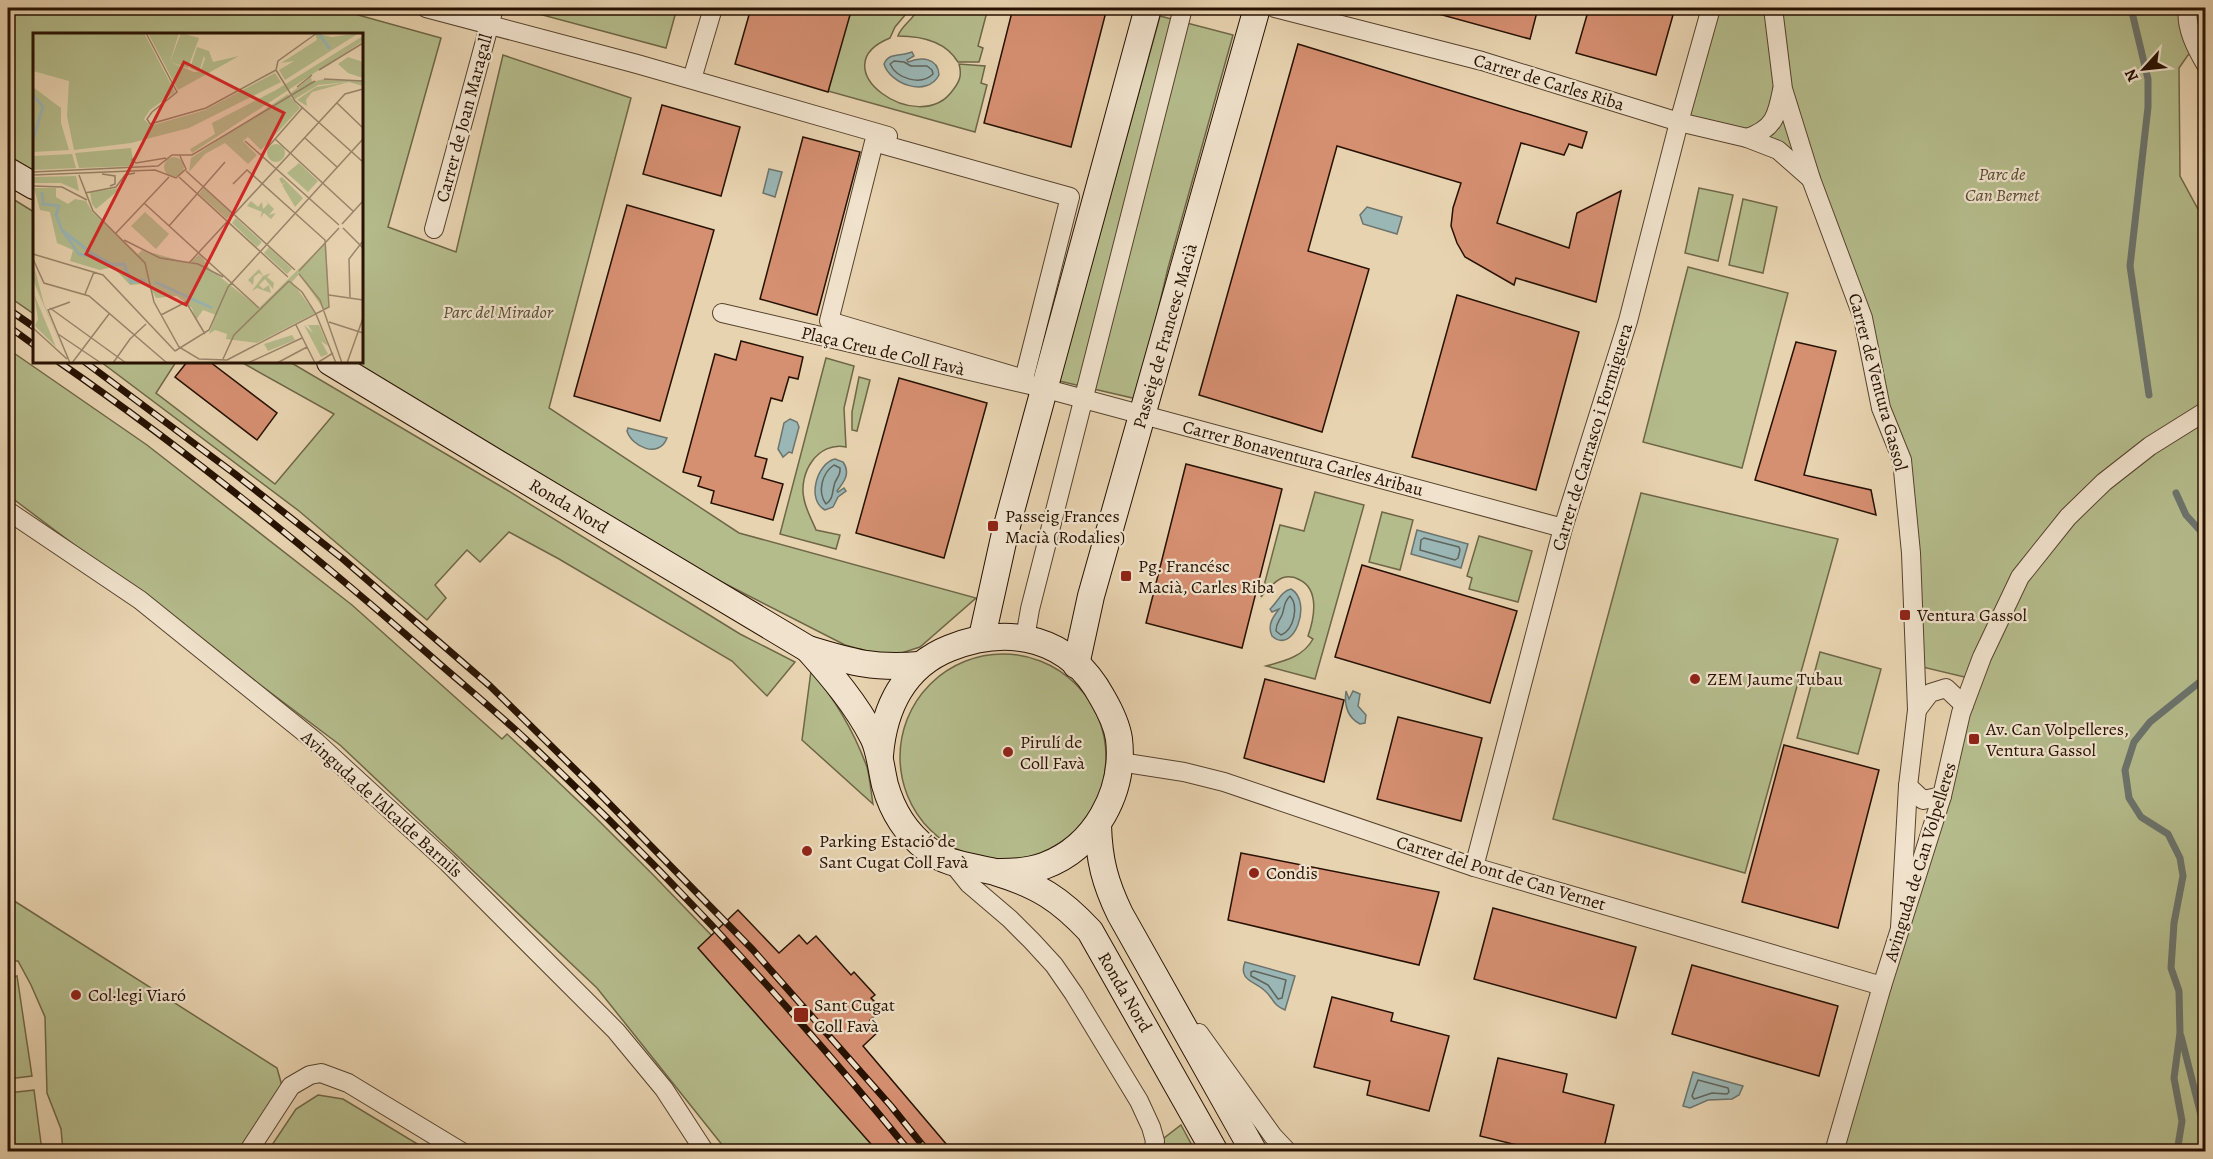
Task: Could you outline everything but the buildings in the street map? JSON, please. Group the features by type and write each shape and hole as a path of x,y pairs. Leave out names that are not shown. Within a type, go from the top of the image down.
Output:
{"main road":[{"path":"982,637 1005,533 1043,388 1148,8"},
{"name":"Passeig de Francesc Macià","path":"1076,664 1091,596 1257,8"},
{"path":"8,171 33,185"},
{"name":"Ronda Nord","path":"332,363 808,649 857,664 885,667 919,664"},
{"name":"Ronda Nord","path":"880,758 884,726 892,701 919,664 942,651 982,637 995,635 1025,638 1052,647 1076,664 1095,685 1108,708 1119,736 1118,780 1098,825 1074,849 1060,859 1042,867 1025,871 995,873"},
{"name":"Ronda Nord","path":"808,649 839,684 863,719 874,740 895,811 909,832 927,849 953,864 995,873 1051,895 1069,909 1090,931 1215,1152"},
{"name":"Ronda Nord","path":"1098,825 1099,853 1108,889 1144,958 1254,1152"}],"street":[{"path":"426,8 492,16 1070,197 1024,379 829,321 881,139"},
{"path":"692,79 713,8"},
{"path":"1025,638 1030,609 1183,8"},
{"name":"Carrer de Carles Riba","path":"1275,8 1482,61 1679,122 1747,138 1778,150 1811,179"},
{"name":"Carrer de Carrasco i Formiguera","path":"1474,867 1563,528 1628,321 1711,8"},
{"name":"Carrer de Ventura Gassol","path":"1773,8 1783,89 1811,179 1863,318 1881,408 1902,460 1911,553 1917,710 1908,786 1900,928"},
{"path":"2188,8 2187,14 2193,40 2205,65"},
{"name":"Carrer de Joan Maragall","path":"434,229 492,16"},
{"name":"Carrer de Ventura Gassol","path":"1747,138 1770,126 1779,107 1783,89"},
{"name":"Plaça Creu de Coll Favà","path":"722,313 1043,388"},
{"name":"Carrer Bonaventura Carles Aribau","path":"1043,388 1563,528"},
{"name":"Avinguda de Can Volpelleres","path":"1834,1152 1882,986 1942,796 1965,705 1982,657 2020,577 2068,517 2104,482 2150,446 2205,411"},
{"name":"Avinguda de l'Alcalde Barnils","path":"8,511 149,607 315,741 447,862 616,1031 664,1089 705,1152"},
{"name":"Carrer de Ventura Gassol","path":"1914,651 1930,693"},
{"path":"1917,710 1930,693 1946,688 1965,705"},
{"name":"Carrer del Pont de Can Vernet","path":"1120,762 1184,772 1224,782 1474,867 1882,986"},
{"path":"1908,786 1923,800 1942,796"},
{"path":"953,864 969,884 1032,941 1074,994 1139,1101 1155,1141 1153,1152"},
{"name":"Ronda Nord","path":"1144,958 1273,1136 1288,1152"},
{"path":"248,1152 291,1086 309,1075 321,1073 348,1083 462,1152"}],"green space":[{"name":"Parc del Mirador","path":"8,8 333,8 441,38 388,227 456,252 503,55 631,98 549,408 739,533 976,598 920,647 889,657 845,645 544,491 332,363 363,363 363,33 33,33 33,185 8,171"},
{"path":"520,8 677,8 666,48"},
{"path":"850,8 911,8 895,27 890,38 871,51 865,65 869,80 882,93 899,103 919,107 938,103 957,84 960,78 959,64 985,66 981,83 987,85 975,132 828,91"},
{"path":"918,8 988,8 978,46 983,48 979,62 958,62 940,45 915,37 898,36"},
{"name":"Parc de Can Bernet","path":"1711,8 2187,8 2197,50 2188,55 2179,68 2180,176 2206,224 2206,839 2200,852 2206,857 2205,1151 1836,1151 1973,679 1914,665 1902,461 1820,203 1778,151 1679,122"},
{"path":"1160,16 1233,35 1168,268 1137,399 1059,381"},
{"path":"1699,188 1733,195 1718,261 1685,253"},
{"path":"8,196 33,211 33,313 8,296"},
{"path":"1743,199 1777,207 1763,273 1729,265"},
{"path":"1688,267 1788,293 1742,468 1643,442"},
{"path":"8,349 147,445 352,605 502,739 507,734 611,833 711,935 808,1042 900,1151 727,1151 597,988 340,745 8,495"},
{"path":"826,358 854,366 844,408 846,447 836,446 819,454 807,470 803,489 806,507 816,530 840,535 836,549 780,534"},
{"path":"102,363 175,363 156,393 275,484 334,414 243,363 292,363 507,490 740,634 795,662 767,696 732,661 509,532 480,562 467,550 435,585 446,598 427,620 299,511"},
{"path":"859,377 870,380 857,431 852,430 852,412"},
{"path":"1315,492 1364,505 1315,679 1266,666 1298,654 1313,639 1308,636 1314,605 1311,591 1300,580 1287,577 1270,586 1261,597 1280,525 1304,531"},
{"name":"ZEM Jaume Tubau","path":"1641,493 1838,539 1745,873 1553,819"},
{"path":"1382,512 1413,520 1400,570 1369,562"},
{"path":"1479,536 1532,551 1518,602 1469,589 1472,578 1467,576"},
{"path":"1820,652 1881,669 1858,754 1797,738"},
{"path":"1003,654 1023,656 1042,662 1076,684 1098,718 1104,737 1106,757 1104,777 1098,796 1076,830 1042,852 1023,858 1003,860 983,858 964,852 930,830 908,796 902,777 900,757 902,737 908,718 930,684 964,662 983,656"},
{"path":"811,671 836,704 856,741 867,767 873,804 802,740"},
{"name":"Col·legi Viaró","path":"8,897 277,1068 282,1086 238,1151 63,1151 61,1129 47,1093 45,1017 18,961 8,961"},
{"path":"17,976 32,1076 8,1079 8,978"},
{"path":"34,1090 42,1151 8,1151 8,1093"},
{"path":"318,1095 343,1099 429,1151 268,1151 296,1109"},
{"path":"1181,1125 1195,1151 1146,1152"}],"water":[{"path":"912,52 914,56 907,60 908,62 918,59 928,60 938,69 939,75 926,86 909,86 901,82 893,77 884,64 886,60 895,55"},
{"path":"769,169 782,172 775,197 763,193"},
{"path":"1367,207 1402,217 1397,234 1363,224 1360,215"},
{"path":"790,419 797,422 799,427 792,453 789,452 783,457 778,449 784,423"},
{"path":"628,428 667,438 658,448 646,448 634,442 627,431"},
{"path":"835,459 843,462 846,470 844,481 837,491 844,488 846,491 838,497 833,507 825,510 816,498 816,482 823,467"},
{"path":"1417,530 1468,544 1461,568 1411,554"},
{"path":"1291,589 1297,595 1300,604 1298,624 1287,639 1280,640 1272,636 1270,628 1279,609 1272,612 1270,609 1282,594"},
{"path":"1346,691 1349,699 1353,691 1360,694 1358,706 1366,715 1365,723 1360,724 1349,714 1346,706"},
{"path":"1245,962 1295,976 1285,1010 1245,976 1243,968"},
{"path":"1693,1072 1743,1086 1739,1095 1732,1099 1708,1100 1690,1108 1683,1106"}],"waterway":[{"path":"2131,8 2148,79 2148,107 2130,266 2149,395"},
{"path":"2176,493 2186,515 2206,537"},
{"path":"2177,1152 2182,1121 2174,1078 2180,1033 2179,991 2171,968 2174,923 2183,876 2180,858 2168,834 2141,817 2129,798 2125,770 2134,742 2150,722 2206,677"},
{"path":"2181,1036 2206,1135"}],"railway":[{"path":"8,309 33,326"},
{"path":"8,326 33,344"},
{"path":"60,363 154,430 292,538 523,736 634,845 729,944 821,1046 910,1152"},
{"path":"86,363 235,474 343,559 490,686 753,950 891,1106 928,1152"}],"place":[{"name":"Passeig Frances Macià (Rodalies)","path":"993,526"},
{"name":"Pg. Francésc Macià, Carles Riba","path":"1126,576"},
{"name":"Ventura Gassol","path":"1905,615"},
{"name":"ZEM Jaume Tubau","path":"1695,679"},
{"name":"Av. Can Volpelleres, Ventura Gassol","path":"1974,739"},
{"name":"Pirulí de Coll Favà","path":"1008,752"},
{"name":"Parking Estació de Sant Cugat Coll Favà","path":"807,851"},
{"name":"Condis","path":"1254,873"},
{"name":"Col·legi Viaró","path":"76,995"},
{"name":"Sant Cugat Coll Favà","path":"801,1015"}]}
